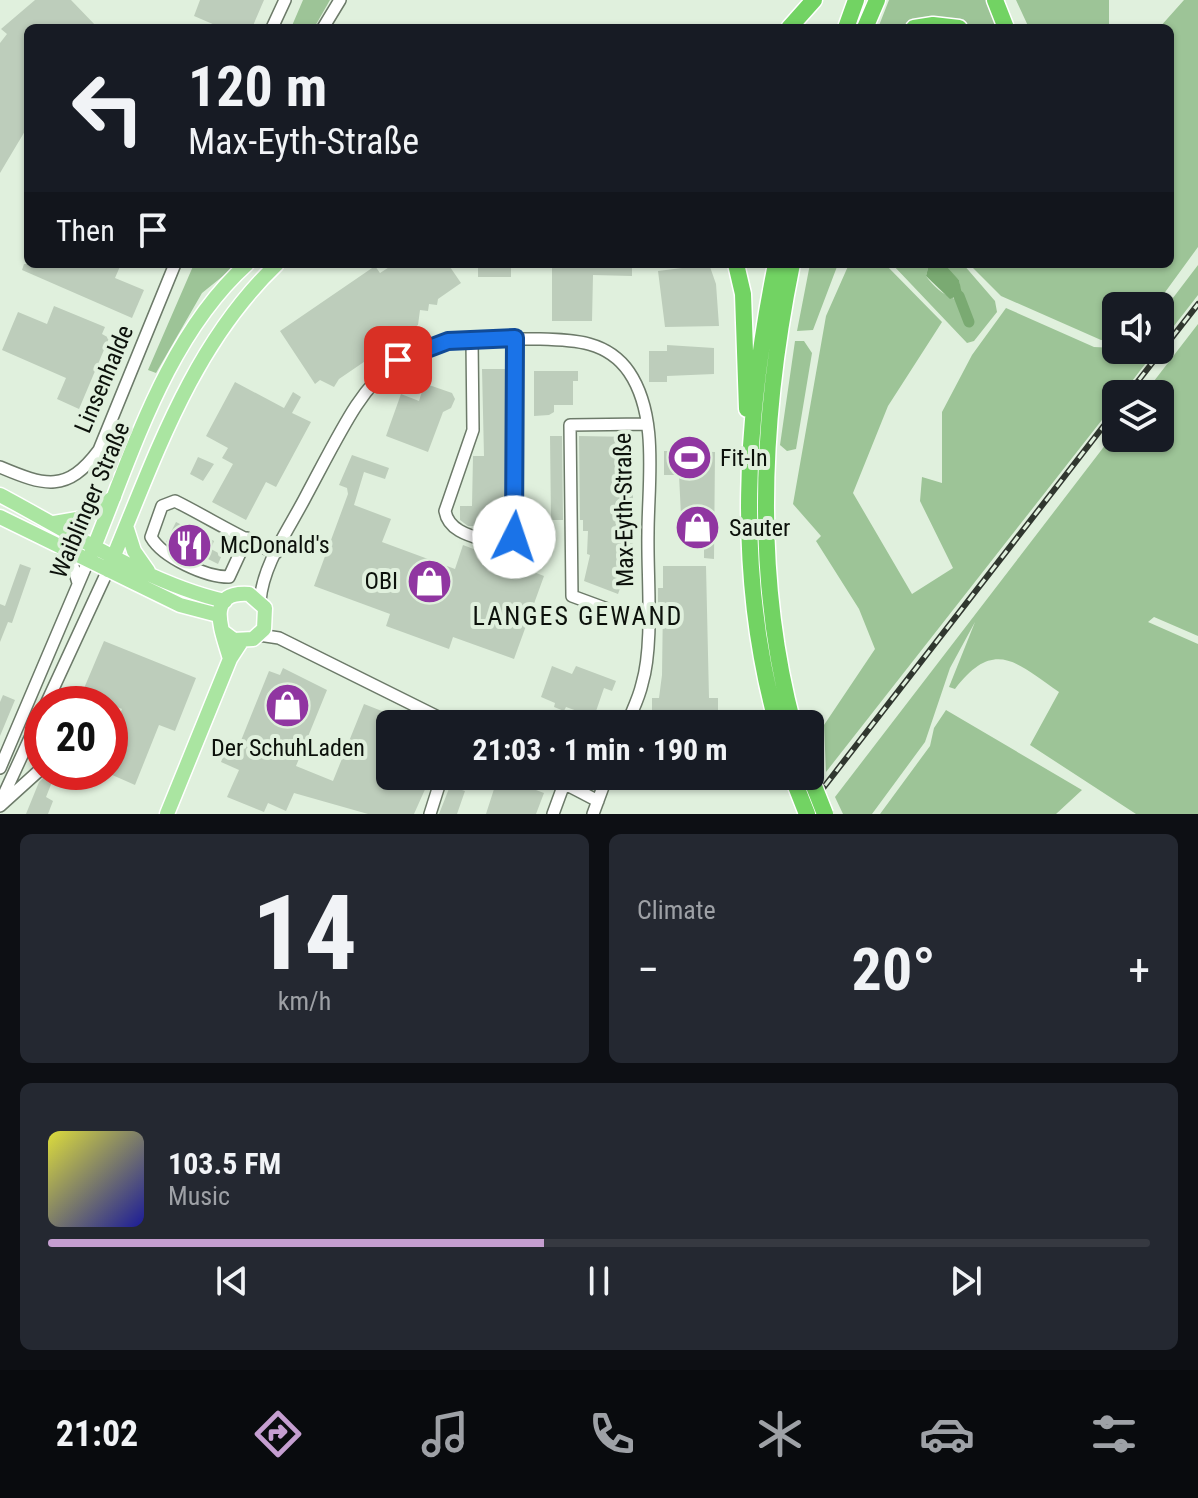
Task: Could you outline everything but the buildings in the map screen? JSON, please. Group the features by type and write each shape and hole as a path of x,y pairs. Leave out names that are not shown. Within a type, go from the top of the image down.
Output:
{"highway":[{"path":"793,24 814,0"},
{"path":"847,24 856,0"},
{"path":"867,24 877,0"},
{"path":"995,0 1004,24"},
{"path":"737,268 743,294 745,396 751,430"},
{"path":"774,710 759,647 749,569 751,430 765,320 775,268"},
{"path":"790,710 773,631 765,530 773,388 791,268"},
{"path":"798,790 807,814"},
{"path":"816,790 825,814"}],"main road":[{"name":"Waiblinger Straße","path":"89,559 185,341 217,295 243,268"},
{"name":"Waiblinger Straße","path":"108,570 193,373 228,316 273,268"},
{"path":"52,523 83,518 117,494"},
{"path":"0,495 150,574 196,595 225,601"},
{"path":"0,517 180,605 218,615"},
{"path":"126,526 134,551 150,574"},
{"path":"168,814 230,659 241,642 263,628 260,601 240,593 225,601 218,615 230,659"},
{"path":"222,631 241,642"}],"street":[{"path":"274,24 285,0"},
{"path":"325,24 340,0"},
{"name":"Linsenhalde","path":"0,467 35,482 53,483 72,477 87,467 99,450 173,268"},
{"path":"472,340 473,430 445,511 446,520 455,529 496,544 514,537 517,529 515,338"},
{"name":"Max-Eyth-Straße","path":"260,601 262,581 276,553 352,410 378,375 417,350 448,341 515,338 580,340 602,346 629,371 643,402 646,424 646,666 632,710"},
{"path":"646,424 570,425 570,439 572,596 621,614 647,617"},
{"path":"247,538 229,577 216,577 157,548 151,537 162,506 175,501 247,538 276,553"},
{"path":"55,543 73,566 78,585"},
{"name":"Waiblinger Straße","path":"0,768 89,559"},
{"name":"Waiblinger Straße","path":"54,686 108,570"},
{"path":"240,593 262,581"},
{"path":"263,628 424,710"},
{"path":"0,805 24,761"},
{"path":"0,805 24,784"},
{"path":"430,814 437,790"},
{"path":"553,814 562,790"},
{"path":"576,790 598,801"},
{"path":"593,814 602,790"}],"shaded area":[{"path":"303,0 330,0 316,24 293,24"},
{"path":"889,0 987,0 996,24 880,24"},
{"path":"1016,0 1109,0 1109,24 1027,24"},
{"path":"1184,0 1198,0 1198,247 1165,292 1102,292 1101,340 1001,296 973,268 1174,268 1174,24 1163,24"},
{"path":"1198,265 1198,295 1174,326 1174,297"},
{"path":"192,268 233,268 202,293 156,373 148,370"},
{"path":"809,268 836,268 813,330 797,331"},
{"path":"847,268 889,268 942,322 888,406 853,493 912,594 953,568 920,501 922,477 942,483 942,412 972,355 1006,308 1094,347 1102,347 1102,364 1145,364 1133,380 1102,380 1102,420 826,772 824,725 875,649 859,609 816,541 821,536 793,504 826,316"},
{"path":"896,268 928,268 926,276 932,284 955,299 961,294 959,280 946,268 966,268 995,301 997,312 974,341 967,343"},
{"path":"928,268 948,268 959,280 962,294 950,299 926,276"},
{"path":"1198,324 1198,636 1154,617 1148,622 1198,644 1198,814 1136,814 1030,745 1059,692 1017,664 994,660 982,664 955,689 949,687 975,622 950,668 925,742 872,814 843,814 835,797 1102,449 1102,452 1174,452 1174,380 1155,380 1167,364 1174,364 1174,355"},
{"path":"795,341 804,341 812,353 796,449 787,451 780,445"},
{"path":"946,710 1082,790 1056,814 880,814 930,746 934,728"}],"waterway":[{"path":"959,296 969,322"}],"railway":[{"path":"1139,380 1198,304"},
{"path":"803,814 1102,428"}],"place":[{"name":"Fit-In","path":"689,458"},
{"name":"Sauter","path":"698,528"},
{"name":"McDonald's","path":"189,545"},
{"name":"OBI","path":"429,581"},
{"name":"Der SchuhLaden","path":"288,706"}],"district":[{"name":"LANGES GEWAND","path":"578,616"}],"route":[{"path":"398,360 417,350 448,341 515,338 517,529 514,537"}]}
